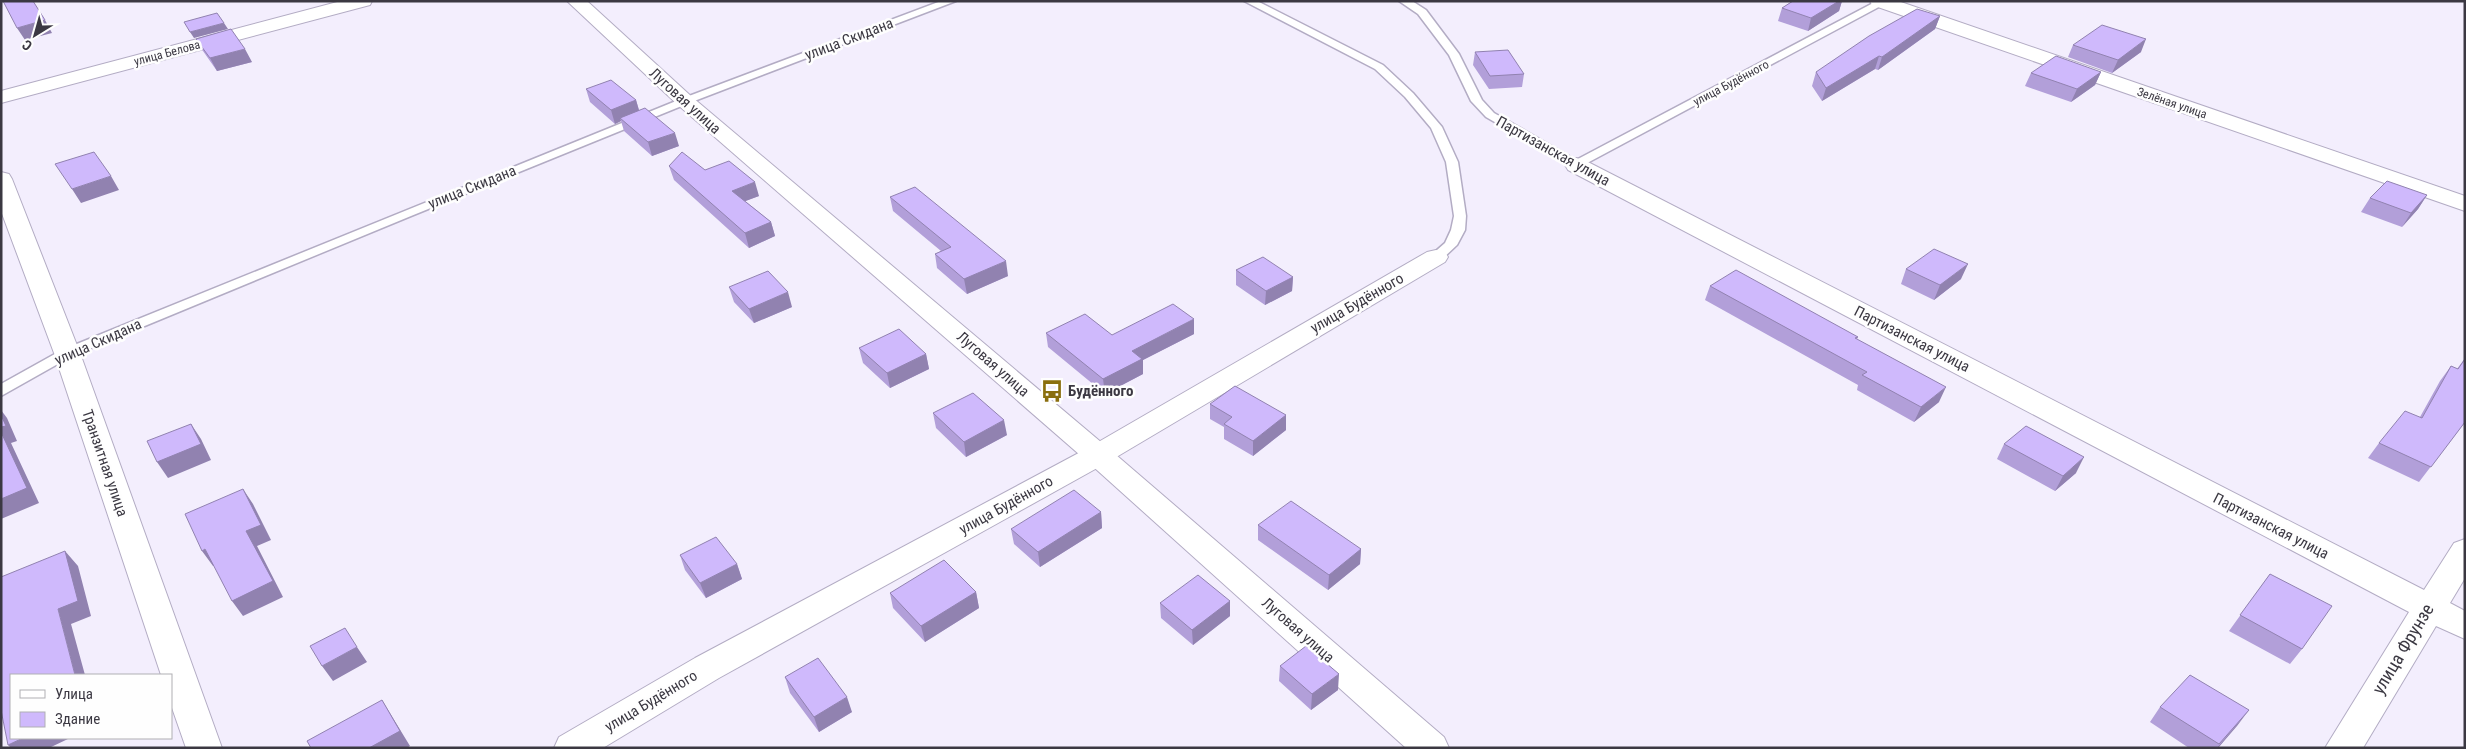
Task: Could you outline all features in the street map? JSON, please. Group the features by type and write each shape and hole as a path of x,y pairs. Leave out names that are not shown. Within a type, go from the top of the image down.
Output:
{"street":[{"name":"улица Белова","path":"1,97 363,1"},
{"name":"Луговая улица","path":"576,1 685,101 1098,454 1431,748"},
{"name":"Зелёная улица","path":"1882,2 2465,204"},
{"name":"Партизанская улица","path":"1576,165 2465,626"},
{"name":"Транзитная улица","path":"1,179 67,353 204,748"},
{"name":"улица Будённого","path":"572,748 707,668 1098,454 1436,257"},
{"name":"улица Фрунзе","path":"2343,748 2465,551"}],"lane":[{"name":"улица Скидана","path":"1,391 67,353 685,101 951,1"},
{"path":"1249,1 1379,67 1409,95 1436,128 1452,162 1460,216 1458,230 1450,244 1436,257"},
{"name":"Партизанская улица","path":"1404,1 1422,12 1454,54 1477,100 1490,115 1576,165"},
{"name":"улица Будённого","path":"1576,165 1882,2"}],"building":[{"path":"3,1 33,1 45,20 17,28"},
{"path":"1793,1 1839,1 1811,18 1782,8"},
{"path":"1917,9 1940,16 1882,57 1879,56 1826,88 1816,72 1869,36"},
{"path":"217,13 224,23 190,32 184,22"},
{"path":"2102,25 2146,39 2118,60 2073,45"},
{"path":"231,29 245,49 210,58 196,39"},
{"path":"1508,50 1524,74 1490,76 1475,52"},
{"path":"2056,56 2101,72 2077,89 2031,73"},
{"path":"611,80 636,100 611,110 586,89"},
{"path":"645,108 675,133 648,142 620,118"},
{"path":"94,152 111,176 72,189 55,164"},
{"path":"682,152 705,170 729,161 755,182 732,191 771,222 745,233 669,166"},
{"path":"2387,181 2427,195 2411,213 2370,198"},
{"path":"915,187 1006,261 964,279 935,254 951,247 890,197"},
{"path":"1934,249 1968,264 1940,285 1906,269"},
{"path":"1263,257 1293,277 1266,291 1236,270"},
{"path":"1736,270 1946,387 1921,407 1862,375 1867,372 1710,286"},
{"path":"768,271 788,292 749,309 729,287"},
{"path":"1173,304 1194,319 1132,351 1142,359 1103,379 1046,333 1085,314 1112,335"},
{"path":"899,329 926,354 887,373 859,348"},
{"path":"2465,359 2465,422 2431,467 2379,443 2405,411 2422,418 2451,366 2458,369"},
{"path":"1235,386 1286,415 1253,441 1224,424 1232,417 1210,404"},
{"path":"973,393 1004,420 964,442 933,413"},
{"path":"1,415 6,426 1,427"},
{"path":"191,424 201,444 157,462 147,441"},
{"path":"2026,426 2084,457 2063,476 2004,444"},
{"path":"1,432 27,488 1,499"},
{"path":"243,489 261,525 246,531 273,581 232,601 205,549 202,551 185,514"},
{"path":"1074,490 1101,512 1038,552 1011,529"},
{"path":"1291,501 1361,549 1329,575 1258,525"},
{"path":"716,537 737,564 700,583 680,555"},
{"path":"65,551 78,601 58,609 75,674 10,674 10,739 21,739 8,745 1,710 1,577"},
{"path":"944,560 976,592 921,626 890,593"},
{"path":"2270,574 2332,606 2302,649 2240,615"},
{"path":"1198,575 1230,601 1192,630 1160,603"},
{"path":"345,628 357,647 322,666 310,646"},
{"path":"1306,646 1339,674 1312,694 1280,666"},
{"path":"818,658 847,697 814,717 785,677"},
{"path":"2190,675 2249,710 2219,744 2160,707"},
{"path":"382,700 400,731 369,748 311,748 307,741"}],"place":[{"name":"Будённого","path":"1052,391"}]}
